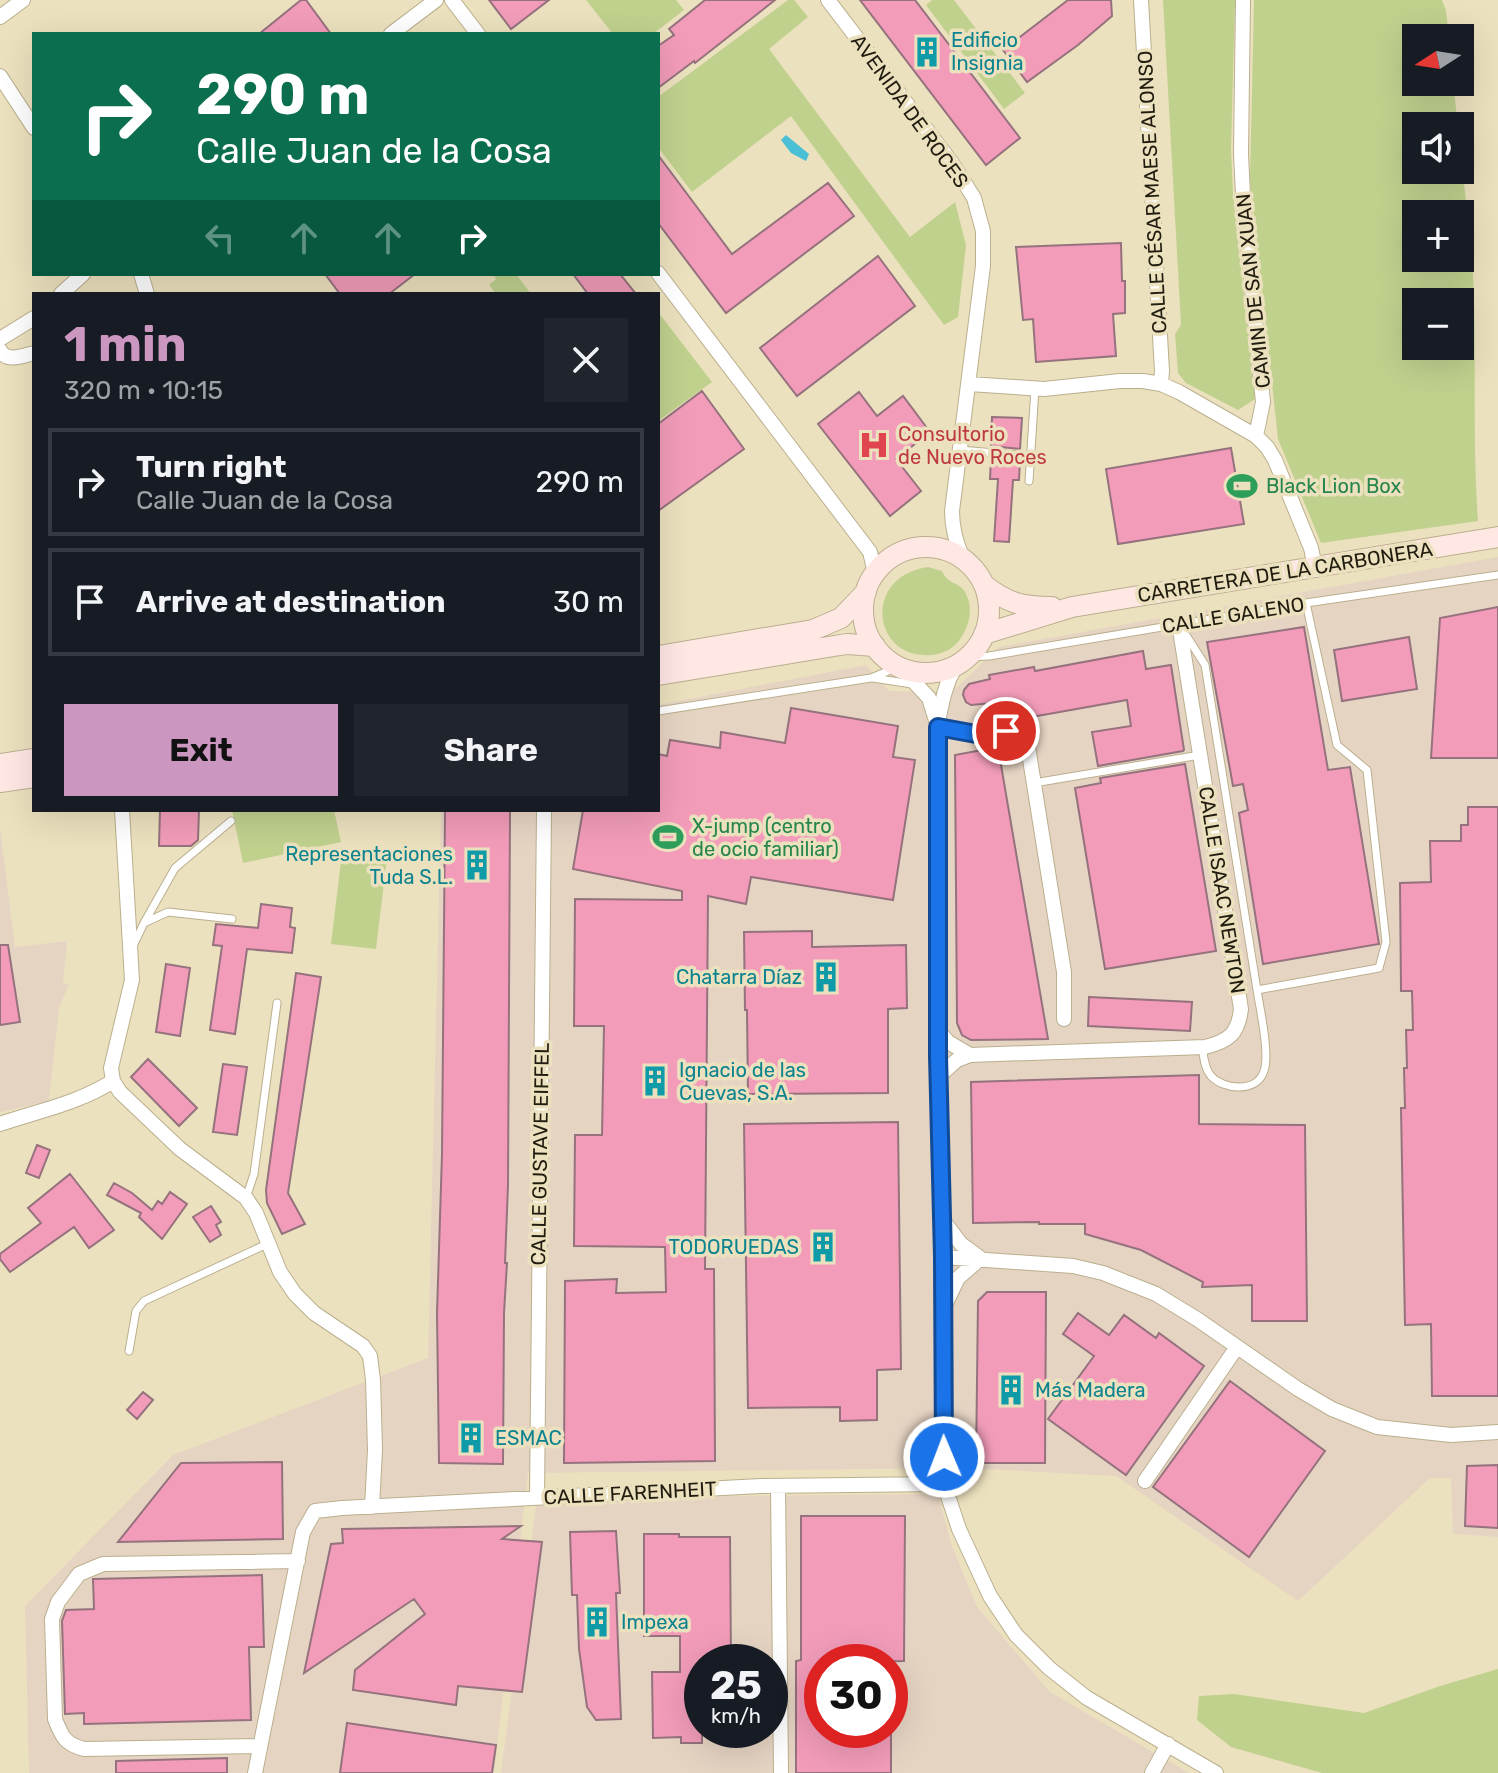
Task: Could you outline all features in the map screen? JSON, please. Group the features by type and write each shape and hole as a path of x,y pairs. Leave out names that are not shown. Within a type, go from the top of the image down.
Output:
{"street":[{"path":"0,17 23,0"},
{"path":"394,32 436,0"},
{"path":"452,0 476,32"},
{"name":"AVENIDA DE ROCES","path":"828,0 952,163 974,198 983,231 983,266 953,502 952,526 963,559"},
{"name":"CALLE CÉSAR MAESE ALONSO","path":"1141,0 1161,384"},
{"name":"CAMIN DE SAN XUAN","path":"1243,0 1241,168 1263,402 1256,436"},
{"path":"0,76 32,125"},
{"path":"63,292 81,276"},
{"path":"660,276 870,552 875,573"},
{"path":"0,339 32,319"},
{"path":"0,350 9,359 32,353"},
{"path":"969,384 1035,388 1143,381 1179,392 1256,436 1267,447 1311,548 1315,567"},
{"name":"CARRETERA DE LA CARBONERA","path":"1072,607 1498,537"},
{"path":"938,727 929,698 875,646 866,630 863,611 866,592 875,573 905,550 941,549 963,559 984,585 1000,597 1024,607 1072,607"},
{"path":"984,585 989,610 984,634 978,646 947,682 938,727 938,1030 944,1484 959,1529 990,1596 1016,1635 1049,1668 1087,1698 1216,1773"},
{"path":"660,656 813,630 841,618 866,592"},
{"path":"984,634 1072,607"},
{"name":"CALLE ISAAC NEWTON","path":"970,1055 1202,1047 1223,1042 1239,1026 1241,1009 1179,624"},
{"path":"660,675 847,644 875,646"},
{"path":"900,667 916,673 936,673 962,662"},
{"path":"938,727 976,734 1025,728 1064,972 1064,1019"},
{"path":"0,764 32,759"},
{"path":"0,782 32,777"},
{"path":"122,812 132,980 111,1068 113,1081 120,1092 180,1149 246,1198 256,1213 280,1272 295,1294 314,1313 363,1346 370,1356 375,1450 372,1507"},
{"name":"CALLE GUSTAVE EIFFEL","path":"537,1498 544,812"},
{"path":"938,1030 948,1042 970,1055"},
{"path":"939,1076 957,1060 970,1055"},
{"path":"0,1124 80,1098 113,1081"},
{"path":"942,1219 961,1244 980,1259"},
{"path":"943,1257 1073,1266 1103,1273 1156,1294 1332,1409 1377,1427 1451,1435 1498,1432"},
{"path":"943,1309 958,1278 980,1259"},
{"path":"1145,1481 1237,1347"},
{"name":"CALLE FARENHEIT","path":"298,1561 303,1532 315,1511 778,1486 944,1484"},
{"path":"778,1486 781,1773"},
{"path":"255,1773 298,1561 103,1564 79,1574 58,1602 52,1619 55,1719 69,1745 84,1749 259,1746"},
{"path":"1152,1773 1168,1744"}],"lane":[{"path":"1029,481 1035,388"},
{"path":"960,450 1031,456"},
{"name":"CALLE GALENO","path":"962,662 1306,603 1498,575"},
{"path":"1257,990 1379,968 1386,942 1367,770 1337,745 1306,603"},
{"path":"1179,624 1205,665 1257,990 1265,1051 1264,1071 1258,1080 1246,1086 1234,1088 1222,1084 1212,1078 1206,1068 1202,1047"},
{"path":"660,711 871,678 900,667"},
{"path":"871,678 917,685"},
{"path":"1034,783 1200,755"},
{"path":"131,950 175,868 231,821"},
{"path":"144,923 168,912 232,919"},
{"path":"246,1198 254,1174 277,1003"},
{"path":"129,1351 136,1311 144,1301 269,1243"}],"shaded area":[{"path":"1498,557 1498,1537 1453,1534 1451,1478 1430,1478 1298,1601 1116,1476 966,1468 528,1473 494,1773 29,1773 25,1606 173,1455 428,1358 441,812 660,812 660,705 866,665 889,691 935,692 957,687 999,647"},
{"path":"0,827 15,947 67,941 63,983 69,984 59,1008 49,1101 0,1112"},
{"path":"938,1494 951,1544 977,1607 1050,1692 1189,1773 501,1773 537,1498"}],"green space":[{"path":"586,0 676,0 684,10 656,32 611,32"},
{"path":"788,0 794,0 808,17 769,49 910,237 955,202 966,245 958,317 944,325 791,116 692,192 660,150 660,96"},
{"path":"932,0 954,0 1025,93 1004,109 926,5"},
{"path":"1163,0 1235,0 1231,150 1233,193 1255,399 1238,410 1186,383 1178,373 1175,334 1181,325"},
{"path":"1254,0 1442,0 1447,24 1402,24 1402,96 1455,96 1456,112 1402,112 1402,184 1464,184 1466,200 1402,200 1402,272 1473,272 1473,288 1402,288 1402,360 1474,360 1474,306 1478,521 1321,543 1278,439 1250,179"},
{"path":"494,276 518,276 530,292 494,292 489,285 496,279"},
{"path":"660,315 712,382 660,420"},
{"path":"928,567 942,571 945,577 960,586 969,602 970,613 966,629 954,646 942,653 923,655 906,651 893,642 885,629 882,614 885,598 893,584 907,573"},
{"path":"232,812 334,812 341,842 243,863"},
{"path":"342,853 387,858 376,949 331,944"},
{"path":"1498,1669 1498,1773 1322,1773 1231,1747 1197,1720 1199,1696 1234,1694 1364,1713"}],"water":[{"path":"786,135 809,154 806,161 791,153 781,140"}],"building":[{"path":"301,0 306,0 330,32 261,32"},
{"path":"489,0 549,0 511,29"},
{"path":"705,0 775,0 660,86 660,45 674,35 669,29"},
{"name":"Edificio Insignia","path":"860,0 915,0 1020,138 986,165"},
{"path":"1068,0 1111,0 1112,16 1027,82 1003,50"},
{"path":"660,158 732,254 828,183 854,216 726,313 660,226"},
{"path":"1121,243 1125,313 1113,314 1116,356 1036,362 1033,319 1023,320 1016,247"},
{"path":"878,256 915,306 797,396 760,348"},
{"path":"326,276 412,276 392,292 338,292"},
{"path":"574,276 622,276 634,292 586,292"},
{"path":"702,391 744,449 660,510 660,422"},
{"name":"Consultorio de Nuevo Roces","path":"859,392 877,416 903,396 930,432 896,459 921,491 890,516 818,424"},
{"path":"992,417 1022,418 1020,449 991,446"},
{"path":"1231,448 1244,524 1118,544 1106,469"},
{"path":"991,459 1020,462 1019,480 1013,480 1009,542 994,541 998,479 990,479"},
{"path":"1498,607 1498,758 1431,758 1440,618"},
{"path":"1304,627 1328,770 1350,767 1379,944 1263,964 1239,813 1248,810 1243,784 1233,786 1207,642"},
{"path":"1409,637 1417,689 1342,701 1334,650"},
{"path":"1143,651 1146,669 1171,665 1183,751 1098,766 1092,732 1131,726 1127,700 996,722 992,703 971,705 963,695 969,684 990,679 989,675 1034,667 1035,671"},
{"path":"791,708 898,726 893,757 915,760 893,900 751,877 746,904 708,896 705,1269 714,1269 715,1461 564,1463 565,1281 617,1279 616,1293 666,1292 665,1247 574,1246 575,1135 602,1135 604,1026 574,1026 575,899 682,900 682,891 573,869 583,812 660,812 660,754 667,756 670,740 720,748 721,732 785,743"},
{"path":"998,747 1048,1039 971,1040 962,1035 957,1023 955,755"},
{"path":"1185,764 1216,951 1105,969 1075,788 1101,783 1100,778"},
{"path":"1468,807 1498,807 1498,1396 1432,1396 1431,1324 1405,1325 1401,1108 1405,1108 1406,1030 1413,1030 1412,991 1401,991 1400,883 1431,882 1430,841 1461,841 1461,825 1468,825"},
{"path":"160,812 199,812 198,840 191,846 159,846"},
{"path":"445,812 510,812 503,1464 439,1463 437,1313 442,1154"},
{"path":"261,904 292,908 290,927 295,928 292,953 247,949 235,1034 210,1030 222,946 213,945 216,924 258,928"},
{"path":"812,931 812,947 906,945 907,1008 888,1009 888,1093 748,1094 744,932"},
{"path":"0,945 8,945 20,1022 0,1025"},
{"path":"166,964 190,968 180,1036 156,1032"},
{"path":"296,973 321,977 288,1193 305,1224 282,1234 267,1203 266,1190"},
{"path":"1089,997 1192,1002 1190,1031 1088,1026"},
{"path":"148,1059 197,1108 179,1126 131,1077"},
{"path":"223,1064 247,1067 237,1135 213,1132"},
{"path":"1199,1075 1199,1124 1305,1125 1307,1321 1252,1321 1252,1285 1202,1287 1203,1282 1141,1250 1085,1234 1085,1224 973,1223 971,1082"},
{"name":"TODORUEDAS","path":"898,1122 901,1369 877,1370 877,1420 840,1421 840,1407 748,1408 744,1124"},
{"path":"37,1145 50,1150 39,1178 26,1173"},
{"path":"70,1174 114,1230 89,1248 74,1227 10,1272 0,1259 0,1254 41,1223 28,1208"},
{"path":"114,1183 152,1210 158,1201 162,1204 170,1192 187,1204 162,1239 139,1217 141,1213 107,1195"},
{"path":"211,1206 221,1222 216,1225 221,1235 210,1242 193,1217"},
{"path":"987,1292 1046,1292 1045,1463 976,1463 978,1301"},
{"path":"1078,1313 1109,1335 1124,1315 1156,1338 1159,1333 1204,1366 1126,1475 1048,1419 1094,1356 1063,1334"},
{"path":"1230,1381 1325,1451 1249,1557 1153,1487"},
{"path":"143,1392 153,1400 137,1419 127,1410"},
{"path":"282,1462 283,1539 118,1542 181,1463"},
{"path":"1498,1465 1498,1528 1465,1526 1467,1466"},
{"path":"801,1516 905,1516 904,1644 804,1644 804,1748 891,1748 891,1773 796,1773 796,1661 801,1660"},
{"path":"521,1526 502,1539 542,1542 522,1692 458,1686 456,1705 353,1690 355,1670 425,1614 414,1599 304,1673 331,1544 343,1543 342,1529"},
{"name":"Impexa","path":"616,1531 621,1719 596,1720 587,1707 579,1649 577,1595 572,1595 570,1532"},
{"path":"644,1534 730,1537 731,1644 684,1644 684,1743 681,1743 681,1737 653,1738 652,1672 680,1672 680,1636 644,1636"},
{"path":"262,1575 264,1647 249,1647 251,1720 84,1724 84,1713 65,1714 62,1621 66,1610 94,1609 93,1579"},
{"path":"347,1723 496,1745 492,1773 340,1773"},
{"path":"227,1758 227,1773 116,1773 116,1761"}],"place":[{"name":"Edificio Insignia","path":"927,52"},
{"name":"Consultorio de Nuevo Roces","path":"874,445"},
{"name":"Black Lion Box","path":"1242,486"},
{"name":"X-jump (centro de ocio familiar)","path":"668,837"},
{"name":"Representaciones Tuda S.L.","path":"477,865"},
{"name":"Chatarra Díaz","path":"826,977"},
{"name":"Ignacio de las Cuevas, S.A.","path":"655,1081"},
{"name":"TODORUEDAS","path":"823,1247"},
{"name":"Más Madera","path":"1011,1390"},
{"name":"ESMAC","path":"471,1438"},
{"name":"Impexa","path":"597,1622"}],"route":[{"path":"944,1457 938,1056 938,727 976,734 1006,731"}]}
